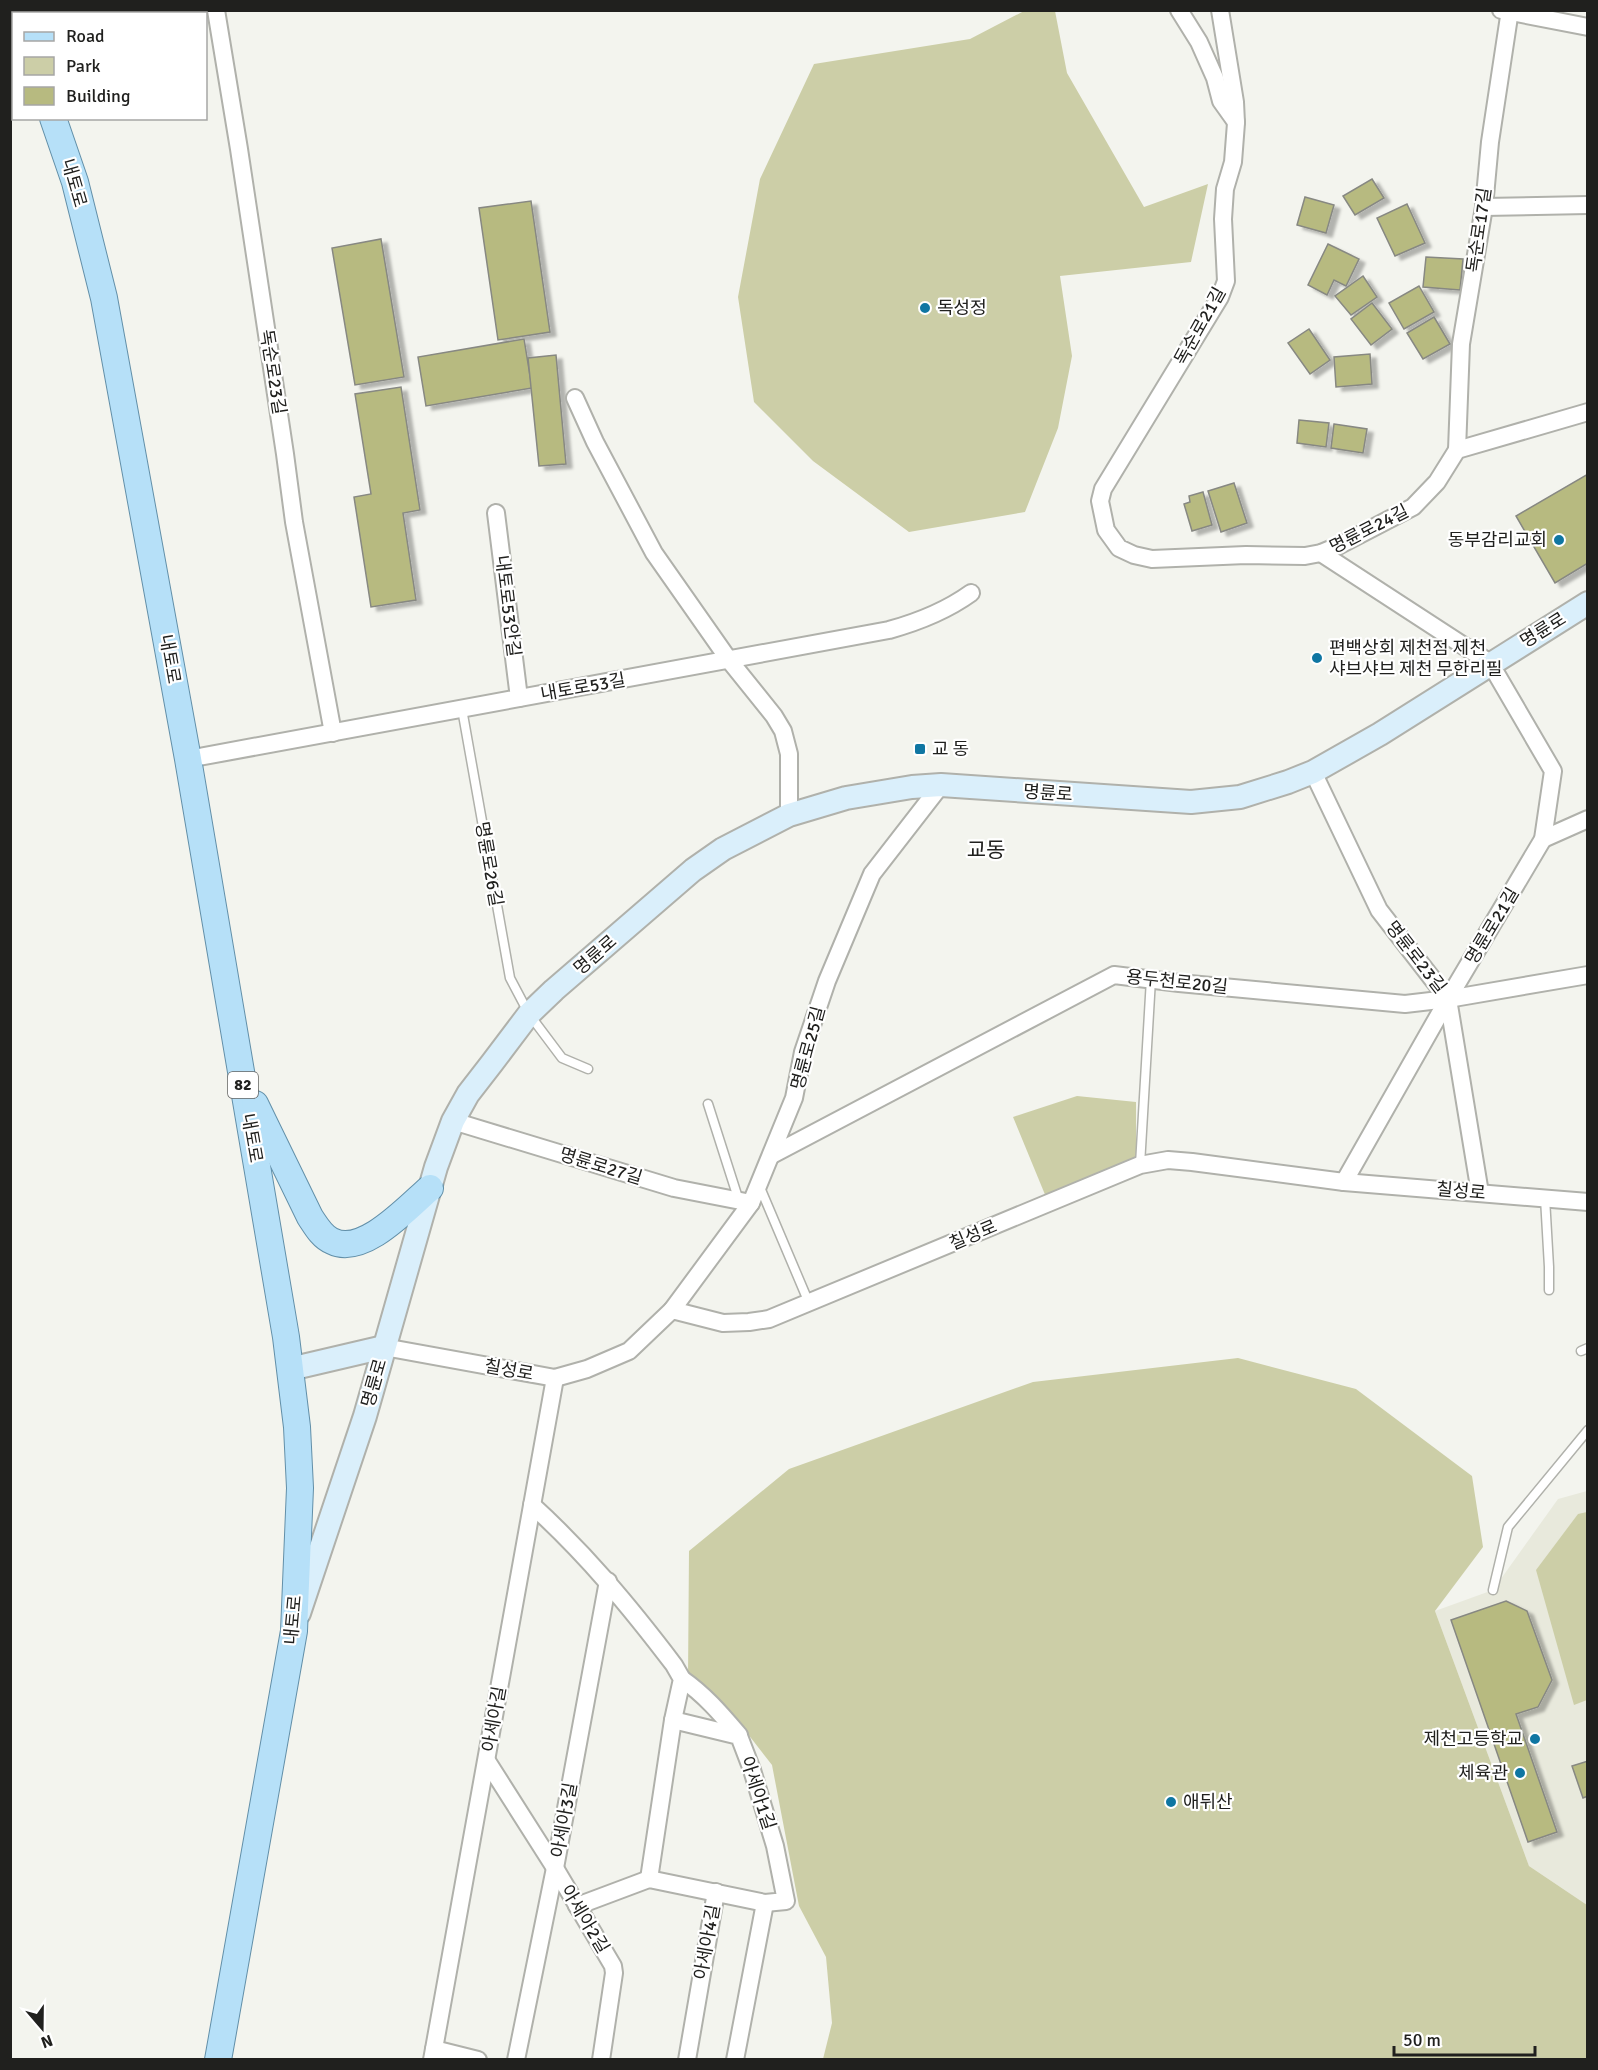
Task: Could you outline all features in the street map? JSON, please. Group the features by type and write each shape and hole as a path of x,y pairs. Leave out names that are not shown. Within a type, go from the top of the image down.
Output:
{"main road":[{"name":"내토로","path":"53,120 75,182 104,298 188,759 290,1369 297,1426 300,1488 294,1631 218,2060"},
{"path":"242,1077 310,1217 320,1232 330,1241 342,1244 356,1242 380,1231 430,1188"}],"street":[{"name":"독순로23길","path":"216,10 245,184 294,522 333,733"},
{"path":"1179,10 1199,42 1215,78 1221,101 1236,123"},
{"name":"독순로21길","path":"1119,548 1106,530 1100,501 1103,489 1220,297 1226,281 1223,219 1225,189 1233,162 1236,123 1235,102 1220,10"},
{"path":"1507,11 1587,27"},
{"name":"독순로17길","path":"1457,450 1461,344 1484,207 1507,11"},
{"path":"1484,207 1587,205"},
{"path":"575,398 648,544 729,660 774,716 783,731 789,754 789,815"},
{"path":"1457,450 1587,412"},
{"name":"명륜로24길","path":"1119,548 1134,555 1152,559 1246,555 1305,556 1321,553 1363,535 1413,507 1437,482 1457,450"},
{"name":"내토로53안길","path":"496,513 519,698"},
{"path":"1321,553 1490,663"},
{"name":"내토로53길","path":"188,759 889,630 914,624 955,604 971,593"},
{"name":"명륜로","path":"294,1631 365,1416 430,1188 453,1121 468,1094 529,1014 693,870 723,849 789,815 846,798 912,787 940,785 1191,802 1240,797 1288,782 1313,771 1380,734 1587,603"},
{"name":"명륜로21길","path":"1344,1182 1448,999 1543,839 1553,771 1490,663"},
{"name":"명륜로23길","path":"1313,771 1379,910 1448,999 1480,1193"},
{"name":"명륜로25길","path":"672,1310 759,1185 794,1098 803,1052 827,981 872,874 940,785"},
{"path":"1543,839 1587,819"},
{"name":"용두천로20길","path":"772,1155 1114,975 1405,1004 1448,999 1587,975"},
{"name":"명륜로27길","path":"453,1121 674,1188 745,1202"},
{"name":"칠성로","path":"384,1347 555,1378 587,1369 629,1351 672,1310 723,1323 769,1319 1140,1165 1168,1160 1344,1182 1587,1202"},
{"path":"290,1369 384,1347"},
{"name":"아세아길","path":"433,2054 555,1378"},
{"path":"532,1505 564,1534 608,1581 674,1665 682,1679 697,1689 718,1709 739,1736"},
{"name":"아세아3길","path":"516,2060 555,1868 608,1581"},
{"path":"577,1906 649,1879 682,1679"},
{"name":"아세아1길","path":"674,1720 739,1736 775,1846 786,1901 765,1903"},
{"name":"아세아2길","path":"487,1761 555,1868 613,1966 614,1973 601,2060"},
{"name":"아세아4길","path":"649,1879 716,1892 687,2060"},
{"path":"716,1892 765,1903 735,2060"},
{"path":"433,2054 478,2060"}],"lane":[{"name":"명륜로26길","path":"462,709 510,978 529,1014"},
{"path":"1140,1165 1151,979"},
{"path":"529,1014 562,1058 588,1069"},
{"path":"708,1104 745,1202"},
{"path":"759,1185 809,1304"},
{"path":"1545,1198 1549,1290"},
{"path":"1493,1590 1508,1527 1587,1430"}],"shaded area":[{"name":"제천고등학교","path":"1587,1491 1587,1905 1529,1866 1435,1611 1493,1590 1558,1499"}],"green space":[{"path":"1024,11 1055,11 1067,73 1144,207 1208,184 1191,262 1060,276 1072,356 1058,428 1025,512 909,532 813,461 754,402 738,297 760,179 814,64 970,39"},
{"path":"1077,1096 1136,1102 1136,1157 1046,1197 1013,1117"},
{"path":"1238,1358 1356,1389 1472,1476 1483,1547 1435,1611 1529,1866 1587,1905 1587,2059 823,2059 832,2023 826,1957 799,1906 772,1765 744,1729 688,1678 689,1551 789,1469 1033,1382"},
{"path":"1587,1512 1587,1700 1574,1705 1536,1570 1578,1514"}],"building":[{"path":"1372,179 1384,198 1355,215 1343,196"},
{"path":"1305,197 1334,205 1326,233 1297,225"},
{"path":"531,201 550,332 498,340 479,208"},
{"path":"1407,204 1425,243 1395,256 1377,218"},
{"path":"381,239 404,377 355,385 332,248"},
{"path":"1328,244 1359,259 1346,286 1334,280 1327,295 1308,285"},
{"path":"1426,257 1463,259 1460,290 1423,287"},
{"path":"1363,276 1377,297 1351,315 1335,296"},
{"path":"1419,286 1434,312 1404,329 1389,303"},
{"path":"1372,303 1392,329 1371,345 1351,319"},
{"path":"1434,317 1450,344 1423,359 1407,333"},
{"path":"1309,329 1330,360 1310,374 1288,343"},
{"path":"524,339 532,388 426,406 418,357"},
{"path":"1370,354 1372,384 1336,387 1334,357"},
{"path":"556,355 566,464 539,466 528,358"},
{"path":"401,387 420,510 403,513 416,600 371,607 354,497 371,494 355,394"},
{"path":"1299,420 1329,423 1326,447 1297,443"},
{"path":"1334,424 1367,429 1363,453 1331,448"},
{"name":"동부감리교회","path":"1588,474 1588,563 1555,583 1516,516"},
{"path":"1234,483 1247,523 1221,532 1208,491"},
{"path":"1203,492 1212,525 1192,531 1184,504 1190,502 1189,496"},
{"name":"체육관","path":"1506,1601 1527,1611 1552,1680 1538,1707 1516,1714 1557,1832 1528,1842 1451,1620"},
{"path":"1588,1761 1588,1796 1583,1798 1572,1766"}],"place":[{"name":"독성정","path":"925,308"},
{"name":"동부감리교회","path":"1559,540"},
{"name":"편백상회 제천점 제천 샤브샤브 제천 무한리필","path":"1317,658"},
{"name":"교 동","path":"920,749"},
{"name":"제천고등학교","path":"1535,1739"},
{"name":"체육관","path":"1520,1773"},
{"name":"애뒤산","path":"1171,1802"}],"district":[{"name":"교동","path":"986,850"}]}
